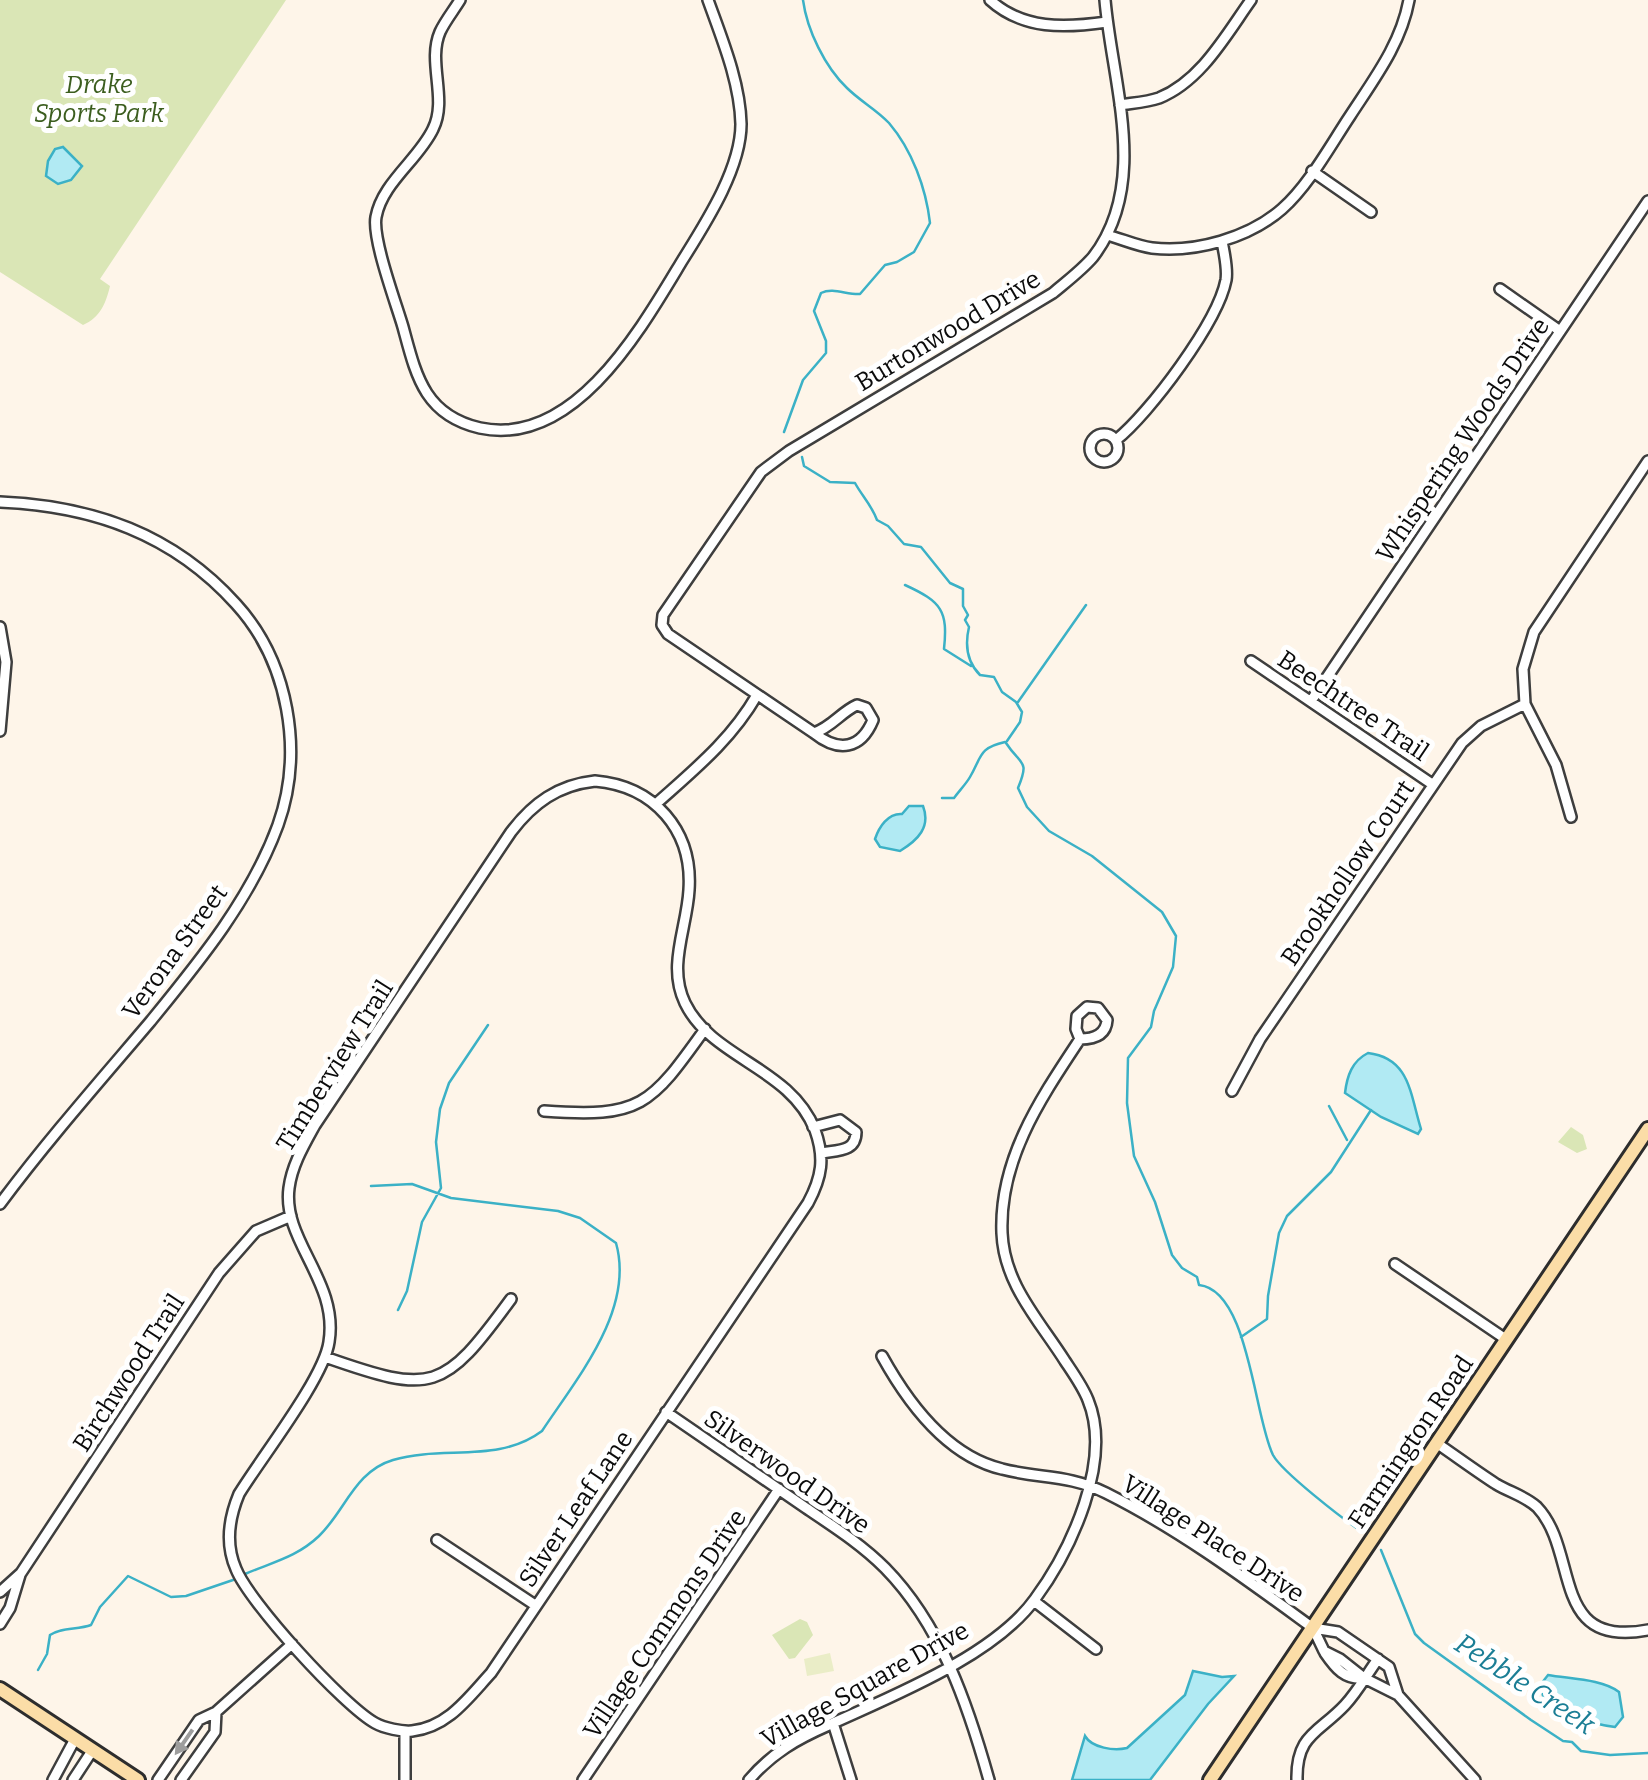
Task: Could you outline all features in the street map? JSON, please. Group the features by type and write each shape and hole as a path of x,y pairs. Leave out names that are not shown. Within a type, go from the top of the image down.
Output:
{"street":[{"path":"460,0 439,34 438,113 433,130 387,193 376,219 384,264 424,392 444,412 468,425 498,432 524,430 558,413 602,376 642,325 714,209 732,165 741,126 733,74 708,0"},
{"path":"990,0 1026,21 1065,28 1107,22"},
{"name":"Burtonwood Drive","path":"757,695 668,634 662,620 689,573 761,472 797,446 1053,293 1091,260 1115,217 1123,171 1120,105 1105,0"},
{"path":"1120,105 1157,99 1186,84 1250,0"},
{"path":"1108,235 1151,248 1183,248 1222,241 1267,221 1285,207 1382,67 1404,26 1410,0"},
{"path":"1312,171 1371,212"},
{"name":"Whispering Woods Drive","path":"1310,701 1648,201"},
{"path":"1116,440 1136,424 1210,322 1226,278 1222,241"},
{"path":"1500,289 1560,331"},
{"path":"1571,816 1556,766 1525,704 1523,669 1534,632 1648,461"},
{"name":"Verona Street","path":"0,502 55,505 100,516 144,532 186,557 248,617 277,672 290,729 290,768 278,824 231,916 0,1204"},
{"path":"0,627 6,662 0,732"},
{"name":"Beechtree Trail","path":"1251,661 1432,784"},
{"path":"813,1127 840,1120 856,1132 856,1142 851,1148 821,1153 813,1127 789,1089 704,1029 690,1014 676,962 690,892 685,851 679,832 657,804 717,751 757,695 814,734 830,744 847,747 862,739 873,720 866,708 857,705 814,734"},
{"name":"Brookhollow Court","path":"1232,1091 1260,1039 1432,784 1471,734 1525,704"},
{"name":"Timberview Trail","path":"292,1644 236,1571 228,1541 239,1494 325,1357 331,1329 326,1294 290,1216 288,1192 293,1168 315,1124 527,812 560,789 595,781 613,782 657,804"},
{"path":"544,1111 614,1113 648,1099 674,1072 704,1029"},
{"name":"Village Square Drive","path":"749,1780 779,1750 950,1667 1006,1629 1034,1601 1064,1550 1091,1485 1096,1454 1088,1401 1018,1291 1002,1233 1006,1187 1020,1138 1080,1040"},
{"name":"Farmington Road","path":"1210,1780 1648,1129"},
{"name":"Silver Leaf Lane","path":"405,1731 450,1718 491,1673 808,1203 822,1170 821,1153"},
{"name":"Birchwood Trail","path":"0,1592 21,1573 219,1272 256,1231 290,1216"},
{"path":"1395,1264 1507,1340"},
{"path":"325,1357 402,1382 438,1377 458,1366 511,1299"},
{"name":"Village Place Drive","path":"882,1356 900,1389 931,1425 975,1458 1002,1470 1047,1474 1091,1485 1144,1512 1313,1628 1338,1632 1378,1660"},
{"name":"Silverwood Drive","path":"666,1412 853,1538 887,1570 922,1615 950,1667 975,1730 989,1780"},
{"path":"1438,1444 1539,1510 1556,1545 1570,1596 1586,1617 1600,1627 1616,1631 1648,1630"},
{"name":"Village Commons Drive","path":"583,1780 779,1489"},
{"path":"437,1540 535,1605"},
{"name":"Birchwood Trail","path":"0,1624 10,1608 21,1573"},
{"path":"1034,1601 1096,1648"},
{"path":"1313,1628 1335,1668 1351,1679 1364,1678 1398,1695 1476,1780"},
{"path":"158,1780 199,1720 216,1712 292,1644 345,1700 377,1724 405,1731 405,1780"},
{"path":"1298,1780 1297,1765 1305,1741 1342,1708 1378,1660 1389,1667 1398,1695"},
{"path":"0,1689 138,1780"},
{"path":"181,1780 215,1732 216,1712"},
{"path":"833,1723 851,1780"},
{"path":"53,1780 75,1739"},
{"path":"73,1780 92,1751"}],"green space":[{"name":"Drake Sports Park","path":"0,0 286,0 100,279 110,286 106,298 98,314 83,325 0,272"},
{"path":"1571,1127 1583,1135 1587,1149 1577,1153 1558,1142"},
{"path":"800,1619 807,1622 813,1635 795,1658 789,1659 772,1635"},
{"path":"830,1653 834,1671 807,1676 804,1659"}],"water":[{"path":"63,147 82,166 71,180 58,184 46,176 48,161 55,149"},
{"path":"909,806 923,806 925,820 921,832 900,851 880,847 875,839 882,826"},
{"path":"1368,1053 1382,1056 1400,1070 1414,1103 1421,1129 1418,1134 1381,1117 1345,1093 1351,1070"},
{"path":"1193,1671 1234,1676 1150,1780 1072,1780 1085,1736 1104,1748 1127,1748 1185,1695"},
{"path":"1548,1675 1612,1688 1619,1692 1623,1717 1615,1727 1569,1712 1543,1696 1541,1684"}],"waterway":[{"name":"Pebble Creek","path":"784,432 803,380 826,353 826,341 814,311 821,293 860,294 885,265 914,252 930,223 921,183 905,145 889,123 831,70 813,35 803,0"},
{"name":"Pebble Creek","path":"802,457 804,466 830,482 855,483 877,520 904,544 921,547 950,583 963,589 972,664 980,675 994,677 1002,692 1022,712 1007,741"},
{"path":"905,585 940,609 945,625 944,649 971,666"},
{"path":"1018,702 1086,605"},
{"path":"942,798 954,798 985,750 1005,742"},
{"name":"Pebble Creek","path":"1006,743 1022,763 1018,788 1027,807 1049,831 1092,856 1162,912 1176,936 1173,967 1151,1027 1128,1058 1127,1103 1134,1156 1155,1202 1172,1255 1182,1268 1197,1277 1199,1285 1216,1292 1229,1308 1248,1358 1273,1455 1300,1483 1361,1531"},
{"path":"398,1310 407,1291 422,1222 441,1188 436,1142 440,1109 449,1083 488,1025"},
{"path":"1329,1106 1347,1140"},
{"path":"1241,1337 1267,1319 1279,1233 1287,1216 1331,1172 1371,1110"},
{"path":"245,1574 311,1543 360,1482 380,1465 412,1456 489,1451 525,1441 542,1431 586,1366 610,1318 620,1268 616,1243 580,1218 558,1211 451,1198 412,1184 371,1186"},
{"name":"Pebble Creek","path":"1381,1550 1415,1634 1424,1643 1581,1751 1610,1755 1648,1753"},
{"path":"38,1670 47,1654 50,1635 91,1625 100,1607 128,1576 171,1597 186,1596 233,1580"}]}
